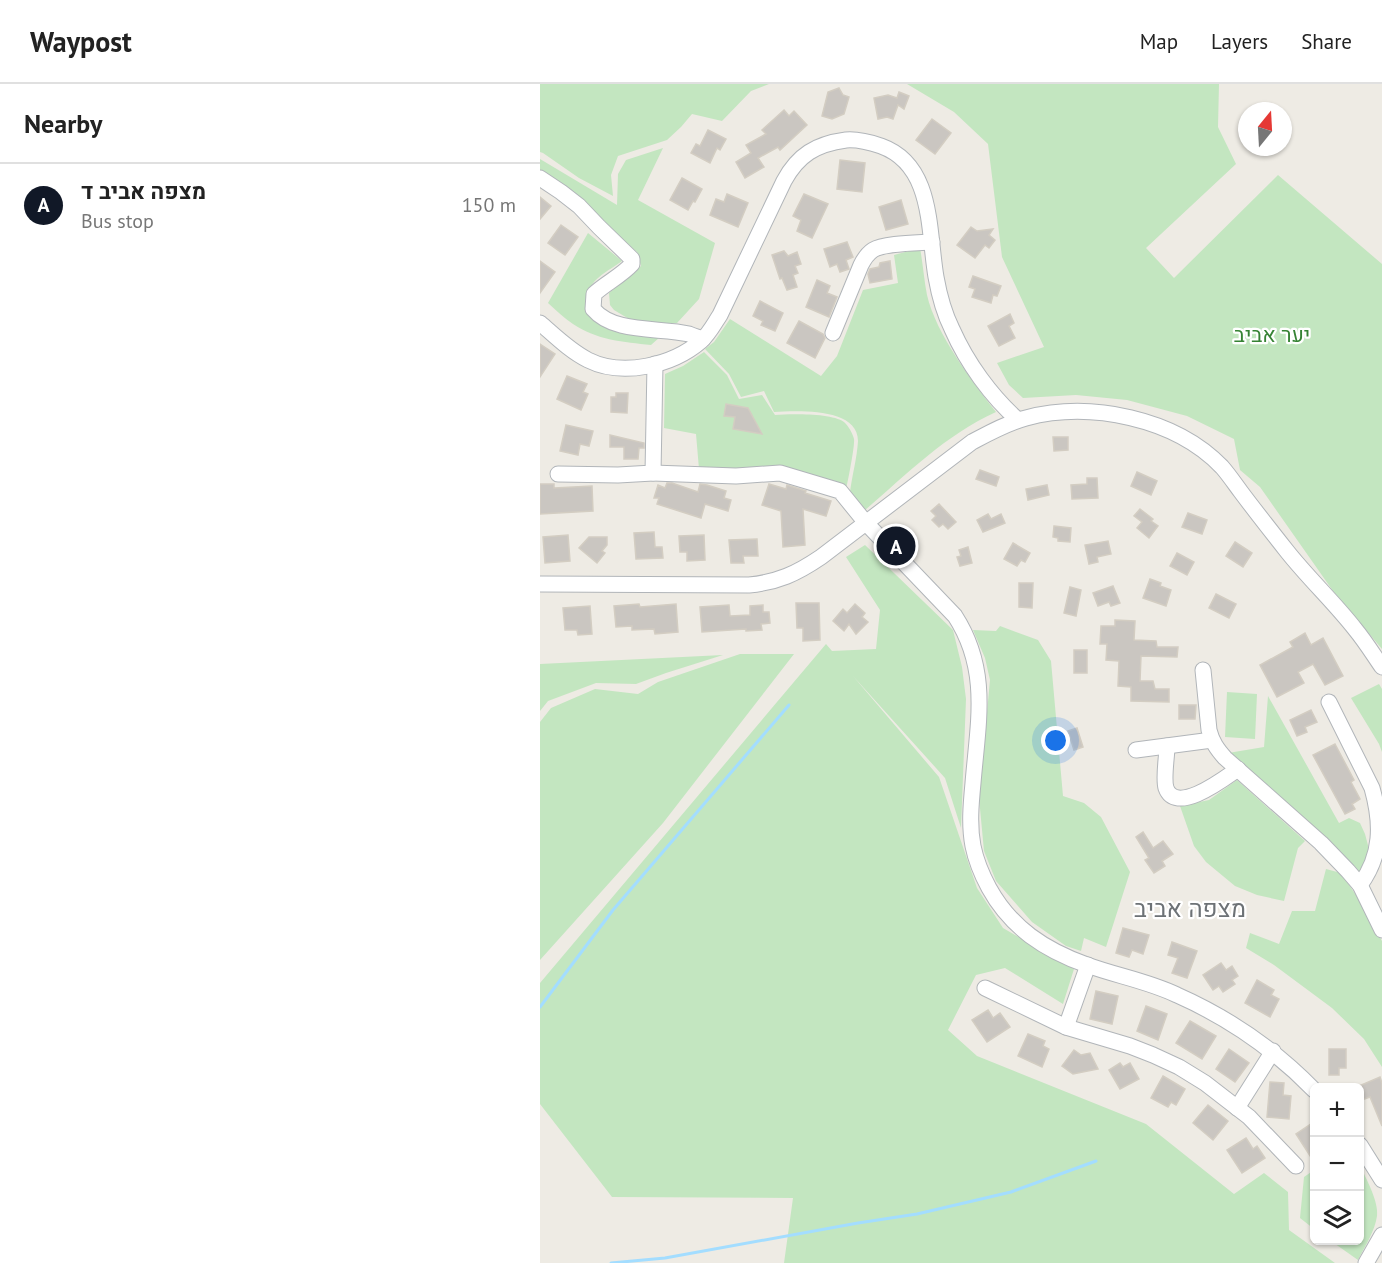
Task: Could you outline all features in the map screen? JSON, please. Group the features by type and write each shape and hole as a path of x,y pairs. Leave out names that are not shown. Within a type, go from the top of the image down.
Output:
{"street":[{"path":"540,323 573,351 589,361 620,368 639,368 655,364 683,352 709,333 720,315 791,168 800,158 834,142 853,140 870,142 899,156 916,175 929,216 938,291 951,328 987,386 1018,420"},
{"path":"540,178 579,206 632,259 632,264 626,270 594,294 593,309 598,315 624,326 688,334 702,339"},
{"path":"833,333 861,265 871,251 887,246 932,242"},
{"path":"653,473 655,364"},
{"path":"540,584 742,585 767,583 784,578 801,570 866,523 972,442 1018,420 1046,413 1094,412 1142,420 1168,430 1185,439 1221,467 1287,552 1355,629 1382,667"},
{"path":"558,474 653,473 736,476 780,473 840,491 866,523 954,616 970,645 977,669 980,694 971,801 973,848 986,881 1006,912 1021,930 1047,947 1088,965 1152,984 1228,1020 1273,1051 1310,1086"},
{"path":"1203,669 1212,740 1225,758 1334,855 1360,885 1382,930"},
{"path":"1329,702 1377,802 1382,836 1380,847 1370,873 1360,885"},
{"path":"1136,750 1212,740"},
{"path":"1167,746 1165,786 1169,795 1177,798 1201,793 1217,785 1238,769"},
{"path":"1066,1027 1088,965"},
{"path":"986,988 1066,1027 1130,1046 1179,1067 1205,1083 1249,1118 1296,1166"},
{"path":"1237,1108 1273,1051"},
{"path":"1364,1153 1382,1180"},
{"path":"1366,1263 1382,1235"}],"green space":[{"path":"540,84 769,84 751,91 722,121 692,114 667,140 618,156 611,175 613,196 579,178 540,152"},
{"name":"יער אביב","path":"907,84 1219,84 1218,127 1236,164 1146,248 1174,278 1278,175 1382,264 1382,649 1333,591 1260,487 1240,470 1234,439 1187,416 1127,400 1076,395 1023,398 1009,385 997,363 1044,347 1002,257 988,144 954,112"},
{"path":"663,148 638,200 715,243 699,299 677,323 645,323 629,319 610,305 609,293 641,266 637,252 540,176 540,159 617,205 618,174 626,160"},
{"path":"588,233 622,261 592,284 585,307 594,320 660,337 651,345 591,334 570,322 548,303"},
{"path":"920,248 927,295 938,325 976,386 996,412 977,421 943,444 864,511 850,492 858,441 855,430 848,422 825,413 774,412 764,391 741,397 729,374 705,349 714,342 730,319 821,376 837,356 863,290 898,283 894,255"},
{"path":"704,352 727,375 739,399 762,395 775,415 800,414 830,417 846,423 854,439 846,490 699,469 696,434 664,428 665,374 683,366"},
{"path":"865,545 953,630 962,667 966,699 961,828 945,778 853,676 939,777 977,888 1003,928 1074,969 1063,1004 1005,968 976,975 948,1030 977,1056 1146,1124 1234,1194 1264,1173 1288,1192 1289,1230 1335,1263 784,1263 793,1198 612,1197 540,1104 540,983 826,644 832,651 876,649 880,610 846,557"},
{"path":"1000,626 1038,640 1051,661 1063,796 1084,803 1101,817 1130,872 1106,947 1084,938 1081,951 1066,946 1032,922 996,881 984,851 979,798 990,680 985,658 973,630 996,631"},
{"path":"740,654 794,654 663,823 540,960 540,722 551,708 595,689 638,694 658,682"},
{"path":"723,655 636,684 596,683 548,701 540,711 540,664"},
{"path":"1379,684 1382,689 1382,752 1351,698"},
{"path":"1227,692 1257,694 1255,739 1225,737"},
{"path":"1268,696 1339,823 1349,818 1360,823 1370,853 1359,875 1343,855 1228,753 1264,747"},
{"path":"1237,780 1305,841 1298,848 1284,901 1257,895 1235,886 1206,862 1194,846 1180,806 1209,800"},
{"path":"1326,869 1341,873 1362,904 1382,941 1382,1067 1364,1039 1332,1008 1274,965 1246,948 1250,933 1279,944 1292,911 1315,911"},
{"path":"1310,1173 1310,1226 1300,1218 1304,1177"},
{"path":"1364,1174 1374,1197 1377,1216 1372,1233 1358,1260 1337,1245 1364,1245"}],"building":[{"path":"839,88 843,95 849,97 844,114 832,119 822,116 828,92"},
{"path":"899,92 909,96 904,109 898,105 893,119 887,117 878,119 874,98 888,95 897,98"},
{"path":"784,110 789,116 794,111 807,125 780,150 778,147 758,158 764,167 745,178 736,162 751,153 746,145 766,134 762,130"},
{"path":"932,119 951,133 935,154 916,140"},
{"path":"708,130 726,139 720,150 717,148 710,163 691,153 696,144 700,146"},
{"path":"840,160 865,163 862,192 837,189"},
{"path":"682,178 702,189 688,210 670,200"},
{"path":"727,194 748,203 738,227 710,215 716,199 724,202"},
{"path":"804,194 828,204 812,238 797,231 801,220 793,216"},
{"path":"540,197 551,206 540,219"},
{"path":"901,200 908,224 886,230 879,207"},
{"path":"561,225 578,237 565,255 548,243"},
{"path":"971,227 977,231 993,229 989,235 995,240 989,248 985,245 975,258 957,245"},
{"path":"847,242 853,257 846,260 849,269 840,272 837,264 830,267 824,249"},
{"path":"784,251 788,256 797,252 801,264 795,266 798,273 793,275 797,287 787,290 782,278 780,279 772,255"},
{"path":"540,261 555,272 540,293"},
{"path":"890,261 892,279 870,283 868,274 870,269 879,267 880,263"},
{"path":"973,276 1001,286 997,296 993,295 991,303 972,297 975,289 969,287"},
{"path":"817,280 830,286 827,293 837,297 829,317 806,307"},
{"path":"760,301 783,313 775,331 761,325 763,321 753,316"},
{"path":"1010,314 1014,323 1009,326 1015,338 999,346 988,326"},
{"path":"799,321 823,334 825,338 815,358 787,343"},
{"path":"540,344 555,354 540,377"},
{"path":"567,376 587,384 583,392 588,394 581,410 557,399"},
{"path":"616,393 628,393 627,413 611,412 611,397 616,397"},
{"path":"726,404 748,408 762,434 733,429 735,417 724,416"},
{"path":"566,425 593,431 589,446 580,444 578,455 560,451"},
{"path":"610,435 644,443 644,448 639,448 638,459 624,459 624,447 610,447"},
{"path":"1053,437 1068,437 1068,450 1054,451"},
{"path":"980,470 999,477 996,486 976,479"},
{"path":"1137,472 1157,481 1151,495 1131,486"},
{"path":"1087,478 1097,478 1098,498 1072,499 1071,485 1087,484"},
{"path":"667,483 698,492 700,484 726,491 724,498 731,500 728,511 705,504 701,518 657,504 659,498 654,498 658,485 665,488"},
{"path":"540,484 554,484 554,488 592,486 593,511 540,514"},
{"path":"769,484 786,489 787,485 831,501 826,516 803,509 805,545 783,547 781,511 762,505"},
{"path":"1047,485 1049,495 1028,500 1026,489"},
{"path":"939,504 956,522 948,529 943,524 939,527 932,520 936,516 931,511"},
{"path":"1140,509 1158,526 1149,538 1137,528 1142,522 1134,516"},
{"path":"1188,513 1207,520 1202,534 1182,527"},
{"path":"988,514 991,519 1001,514 1005,523 983,532 977,520"},
{"path":"1054,526 1071,528 1070,542 1058,541 1058,538 1053,537"},
{"path":"654,532 655,547 662,547 663,558 636,559 634,533"},
{"path":"568,535 570,561 545,563 543,537"},
{"path":"704,535 705,560 687,561 687,552 680,552 679,536"},
{"path":"589,537 607,537 607,545 602,551 605,553 597,563 579,548"},
{"path":"757,539 758,556 743,556 744,563 731,563 729,540"},
{"path":"1108,541 1111,554 1097,557 1098,562 1089,564 1085,545"},
{"path":"1235,542 1252,553 1243,567 1226,556"},
{"path":"1013,543 1030,553 1025,562 1021,560 1017,566 1004,559"},
{"path":"968,547 972,563 960,566 957,557 961,556 959,550"},
{"path":"1177,553 1194,562 1187,575 1170,566"},
{"path":"1150,579 1171,590 1166,606 1143,598"},
{"path":"1019,583 1033,583 1032,608 1019,607"},
{"path":"1113,586 1120,603 1111,606 1109,602 1098,606 1093,593"},
{"path":"1070,587 1081,590 1076,616 1064,613"},
{"path":"1216,594 1236,604 1229,618 1209,608"},
{"path":"796,603 819,603 820,640 803,641 803,628 797,628"},
{"path":"639,604 640,607 676,604 678,632 655,634 654,629 632,630 632,626 616,627 614,606"},
{"path":"855,604 865,613 862,617 868,622 856,634 849,624 844,631 833,621 843,609 847,613"},
{"path":"729,605 730,616 750,615 750,606 763,605 763,612 769,612 770,623 761,624 762,630 702,632 700,607"},
{"path":"590,606 592,634 578,635 577,630 565,630 563,608"},
{"path":"1115,620 1135,621 1134,640 1156,641 1157,647 1178,647 1177,657 1141,656 1140,681 1153,681 1155,689 1169,689 1169,702 1131,701 1131,687 1118,686 1119,661 1106,660 1107,644 1100,644 1101,626 1115,626"},
{"path":"1305,633 1311,645 1323,638 1343,676 1325,685 1313,664 1298,672 1304,683 1277,697 1260,665 1293,647 1290,642"},
{"path":"1074,650 1087,650 1087,673 1074,673"},
{"path":"1179,705 1196,705 1195,719 1179,719"},
{"path":"1311,710 1317,722 1305,727 1307,732 1297,736 1290,720"},
{"path":"1077,728 1083,747 1074,750 1068,731"},
{"path":"1335,744 1354,780 1351,782 1360,799 1352,804 1355,809 1345,814 1313,755"},
{"path":"1143,832 1153,848 1163,841 1173,854 1162,861 1165,866 1154,873 1145,860 1149,858 1136,837"},
{"path":"1123,928 1149,935 1143,954 1132,950 1129,957 1116,953"},
{"path":"1172,942 1197,951 1187,978 1172,973 1178,958 1168,955"},
{"path":"1221,963 1226,970 1232,966 1238,976 1232,980 1235,984 1223,992 1219,986 1213,990 1203,975"},
{"path":"1257,980 1274,990 1271,995 1279,999 1270,1017 1245,1003"},
{"path":"1096,991 1118,996 1112,1024 1090,1019"},
{"path":"1146,1006 1167,1014 1158,1040 1137,1031"},
{"path":"988,1010 993,1018 1000,1013 1010,1027 987,1042 972,1020"},
{"path":"1190,1021 1216,1036 1202,1059 1176,1043"},
{"path":"1028,1034 1045,1041 1043,1046 1049,1049 1042,1067 1018,1056"},
{"path":"1229,1049 1249,1063 1235,1082 1216,1069"},
{"path":"1329,1049 1346,1049 1346,1068 1339,1068 1339,1075 1329,1075"},
{"path":"1074,1050 1081,1055 1090,1053 1098,1069 1073,1074 1062,1066"},
{"path":"1120,1063 1123,1067 1130,1063 1139,1079 1120,1089 1109,1070"},
{"path":"1163,1076 1185,1089 1176,1105 1171,1102 1168,1107 1151,1098"},
{"path":"1380,1077 1382,1126 1370,1097 1364,1099 1364,1084"},
{"path":"1270,1082 1284,1083 1283,1095 1291,1096 1289,1119 1267,1117"},
{"path":"1208,1105 1228,1121 1213,1140 1193,1123"},
{"path":"1310,1125 1310,1156 1296,1134"},
{"path":"1246,1138 1253,1149 1257,1146 1265,1158 1242,1173 1227,1150"}],"waterway":[{"path":"540,1007 613,910 789,705"},
{"path":"611,1263 665,1258 917,1214 1011,1192 1096,1161"}],"place":[{"name":"מצפה אביב ד","path":"896,546"}],"district":[{"name":"מצפה אביב","path":"1190,909"}]}
